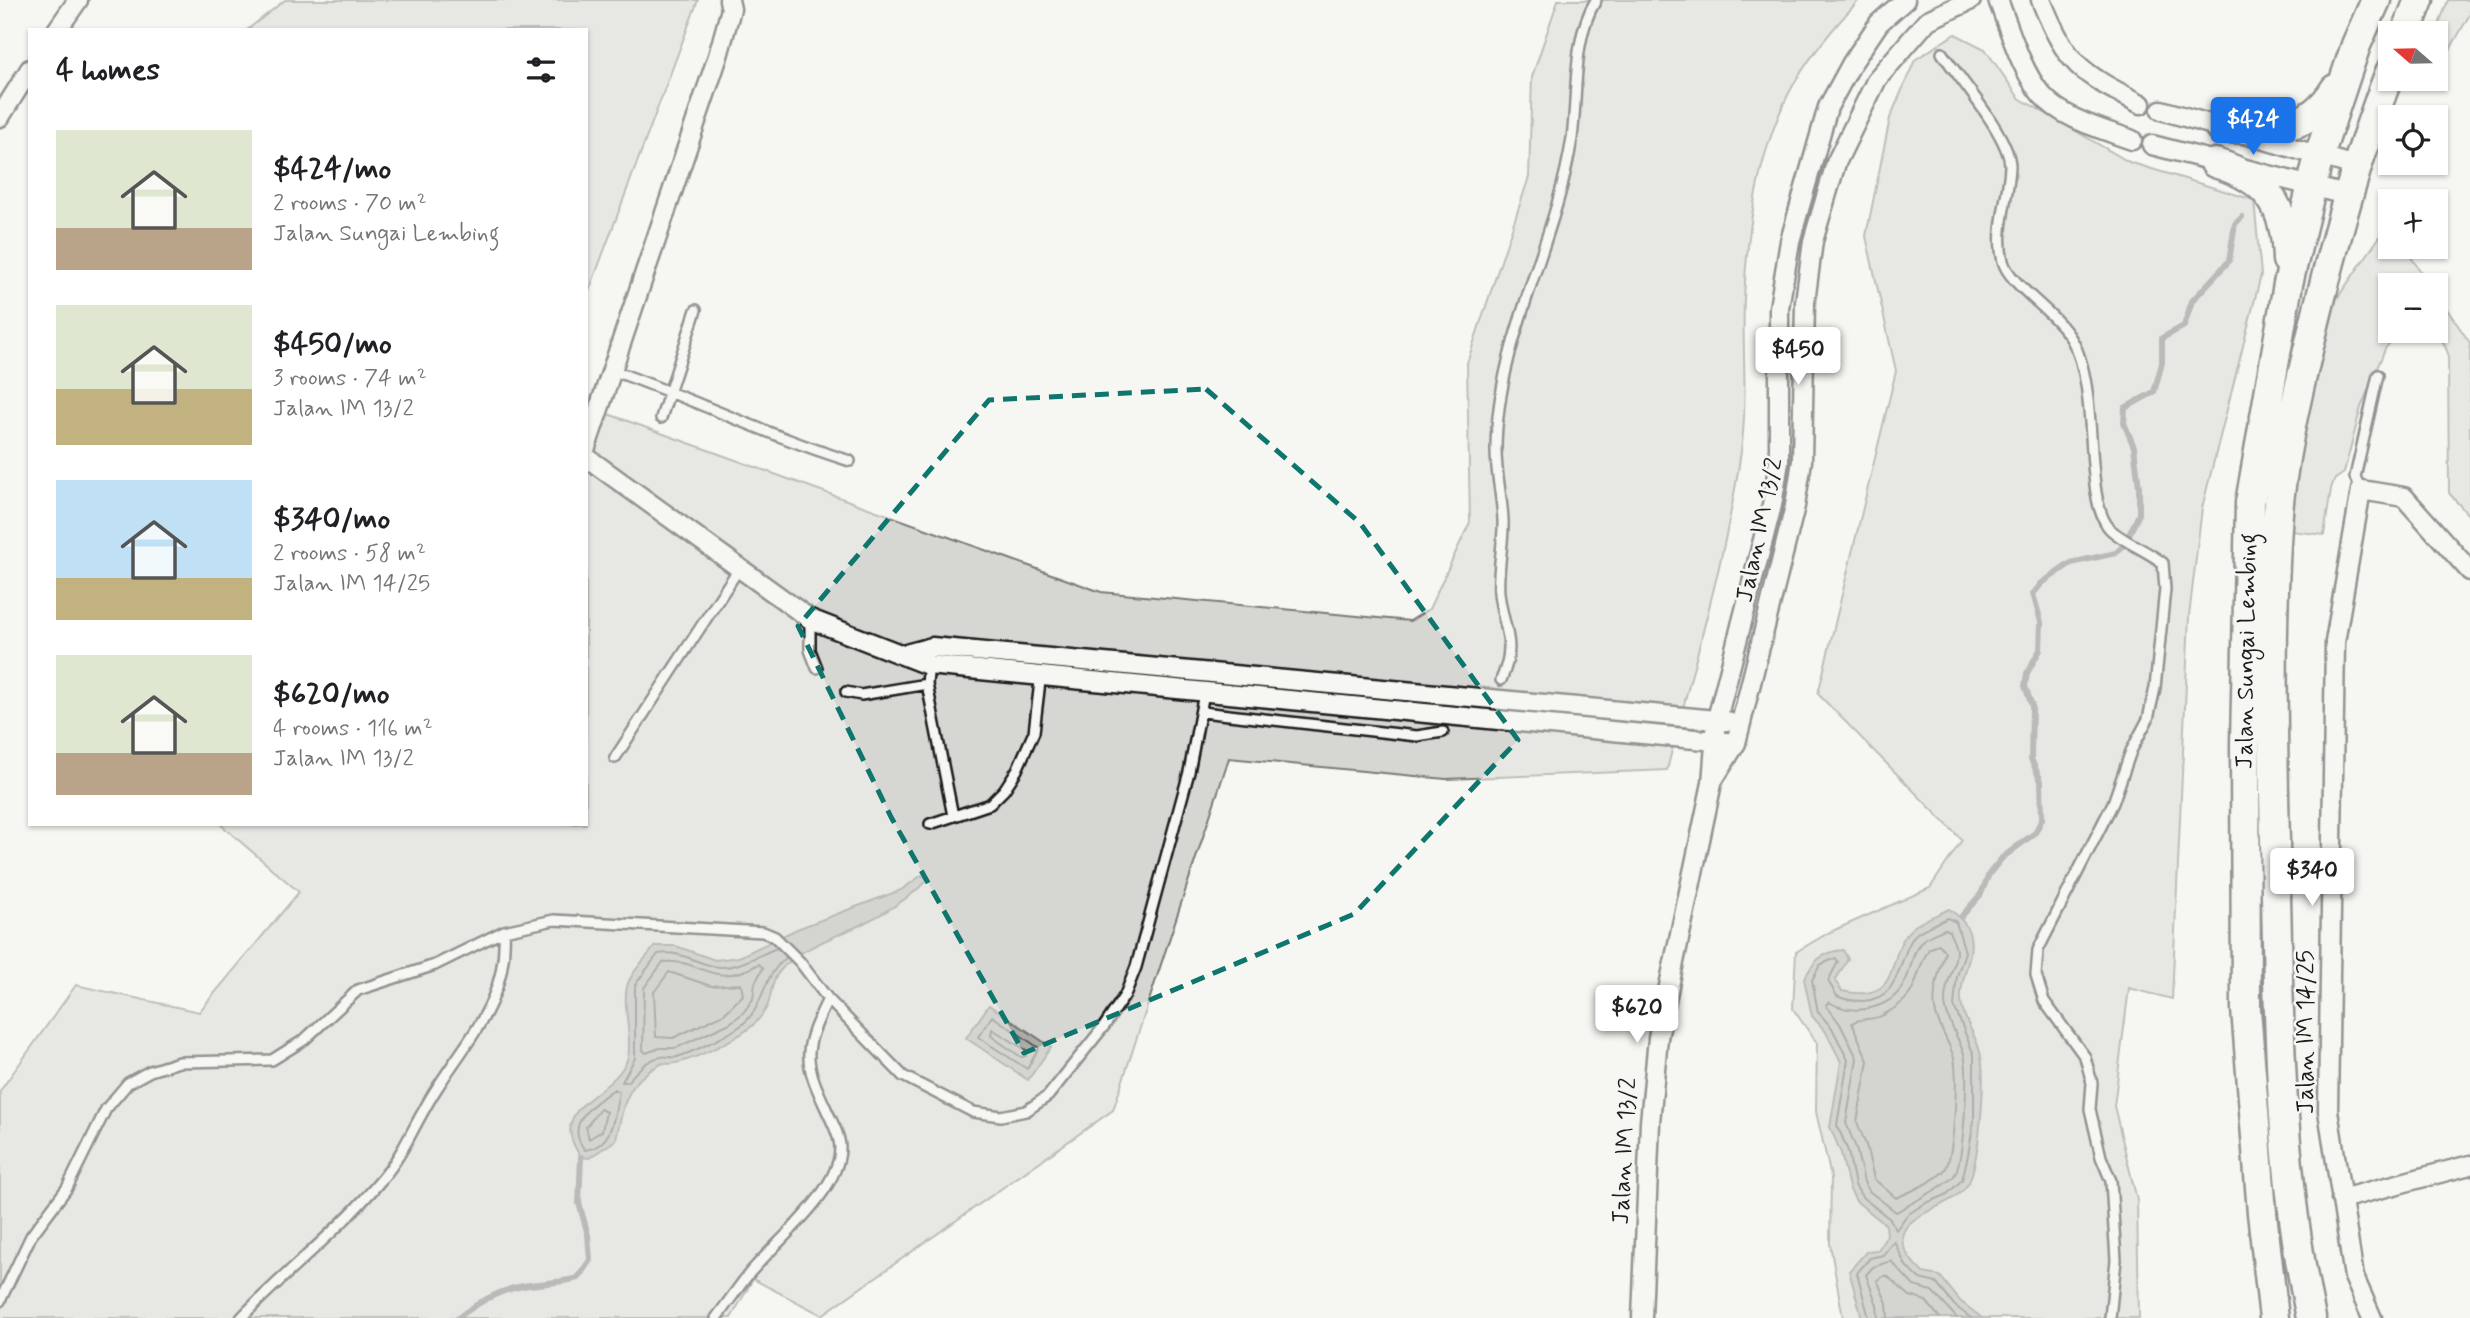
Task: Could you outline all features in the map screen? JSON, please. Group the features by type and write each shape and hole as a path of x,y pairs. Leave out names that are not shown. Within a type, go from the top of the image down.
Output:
{"main road":[{"name":"Jalan Sungai Lembing","path":"2274,1318 2246,1009 2245,744 2250,503 2288,284 2319,156 2356,45 2376,0"},
{"path":"2411,21 2419,0"},
{"path":"2220,128 2263,130 2289,125 2313,115 2326,103 2356,45"},
{"name":"Jalan Sungai Lembing","path":"2311,1318 2289,1196 2278,1004 2274,748 2277,526 2285,458 2299,390 2346,195 2383,91"},
{"path":"2215,163 2240,171 2262,186 2278,207 2286,232 2288,284"}],"street":[{"path":"58,28 78,0"},
{"path":"588,442 614,372 718,56 731,9 729,0"},
{"name":"Jalan IM 13/2","path":"1642,1318 1650,1122 1657,1038 1712,783 1713,741 1717,719 1772,505 1779,461 1779,308 1790,241 1828,107 1852,63 1879,23 1905,0"},
{"name":"Jalan IM 13/2","path":"1712,783 1736,743 1795,506 1802,461 1804,302 1814,241 1836,163 1877,79 1928,20 1970,0"},
{"path":"1998,0 2028,72 2041,94 2056,107 2084,122 2132,140"},
{"path":"2041,0 2064,50 2077,68 2141,104"},
{"path":"0,117 28,72"},
{"path":"2161,110 2356,166"},
{"path":"2152,145 2346,195"},
{"path":"588,458 810,619 928,665 1736,743"},
{"path":"2361,490 2404,497 2470,571"},
{"name":"Jalan IM 14/25","path":"2361,490 2335,642 2329,1111 2354,1277 2372,1318"},
{"path":"902,656 932,647 1740,723"},
{"path":"1157,688 1159,669"},
{"path":"1318,704 1321,685"},
{"path":"2341,1199 2470,1166"}],"lane":[{"path":"1501,680 1511,650 1499,596 1498,563 1503,522 1496,452 1499,408 1520,321 1551,225 1569,153 1580,67 1579,38 1586,16 1596,0"},
{"path":"1942,53 2001,138 2010,162 2001,245 2003,263 2013,278 2057,317 2081,358 2090,405 2097,509 2110,530 2164,563 2165,589 2155,688 2148,719 2131,751 2113,803 2038,950 2036,975 2044,1001 2085,1057 2092,1083 2090,1109 2101,1157 2111,1181 2116,1260 2110,1318"},
{"path":"661,418 696,310"},
{"path":"614,372 670,391 774,436 850,461"},
{"path":"2361,490 2355,477 2378,375"},
{"path":"615,758 738,569"},
{"path":"810,619 810,650 817,668"},
{"path":"932,647 927,684 953,816"},
{"path":"930,824 990,804 1017,771 1034,732 1044,658"},
{"path":"846,692 860,695 927,684"},
{"path":"0,1301 31,1236 67,1188 106,1109 128,1083 150,1071 179,1062 272,1060 304,1040 358,990 435,965 504,931 554,920 763,932 775,937 800,962 828,999 903,1076 973,1112 1001,1116 1026,1111 1048,1096 1125,995 1136,967 1189,772 1204,693"},
{"path":"1202,712 1417,736 1443,732"},
{"path":"241,1318 383,1178 416,1129 435,1090 482,1025 506,955 504,931"},
{"path":"716,1318 748,1275 827,1187 838,1162 840,1148 836,1131 811,1079 807,1056 810,1036 828,999"}],"highlighted area":[{"path":"1206,389 1360,523 1518,740 1354,914 1024,1053 891,817 798,626 989,400"}],"shaded area":[{"path":"285,0 698,0 588,294 588,28 250,28"},
{"path":"1558,0 1859,0 1821,44 1789,93 1778,116 1762,167 1751,220 1746,272 1744,413 1735,491 1718,572 1667,770 1446,779 1229,758 1113,1110 822,1315 753,1279 731,1318 0,1318 0,1091 76,985 199,1012 299,892 222,826 588,826 588,407 1101,592 1410,621 1429,609 1470,522 1467,363 1529,177 1532,77"},
{"path":"2448,0 2470,0 2470,14 2448,53 2448,21 2440,21"},
{"path":"1955,34 1985,49 2019,98 2129,162 2254,200 2261,275 2202,508 2189,616 2172,999 2129,988 2114,1106 2137,1200 2139,1318 1843,1318 1830,1244 1831,1177 1816,1112 1817,1043 1793,1009 1796,952 1830,932 1930,888 1962,840 1818,694 1896,371 1866,236 1890,118 1915,60"},
{"path":"2378,239 2378,259 2412,259 2422,273 2378,273 2378,343 2390,343 2361,407 2344,473 2334,480 2324,535 2291,531 2300,450 2336,300"},
{"path":"2448,311 2470,343 2470,517 2449,493 2448,353 2443,343 2448,343"}],"water":[{"path":"922,875 928,880 897,905 818,944 787,963 774,981 767,1007 747,1030 696,1057 671,1064 663,1063 641,1077 625,1104 616,1140 589,1158 581,1157 572,1139 571,1125 576,1113 621,1071 628,1057 627,989 634,972 655,946 676,946 715,960 739,957 797,929 901,890"},
{"path":"1949,909 1962,920 1969,932 1971,944 1961,994 1963,1013 1978,1046 1982,1064 1979,1135 1970,1180 1961,1192 1907,1226 1902,1238 1907,1253 1923,1273 1940,1276 1960,1301 1982,1318 1862,1318 1849,1271 1867,1251 1878,1250 1887,1235 1886,1225 1856,1201 1849,1188 1841,1153 1830,1127 1841,1062 1826,1032 1812,1016 1804,979 1819,958 1843,950 1848,959 1835,981 1842,991 1875,991 1884,985 1890,976 1902,941 1910,930"},
{"path":"989,1005 1051,1047 1028,1080 966,1038"}],"waterway":[{"path":"1961,917 1981,894 1989,874 2002,858 2035,833 2042,819 2041,781 2031,759 2032,706 2025,686 2027,673 2040,650 2041,622 2033,594 2042,583 2071,563 2116,553 2124,545 2139,514 2134,447 2124,423 2125,408 2154,392 2162,363 2162,338 2184,326 2192,301 2229,261 2235,224 2242,217"},
{"path":"458,1318 481,1302 505,1291 578,1278 590,1260 588,1235 579,1203 581,1157"}]}
